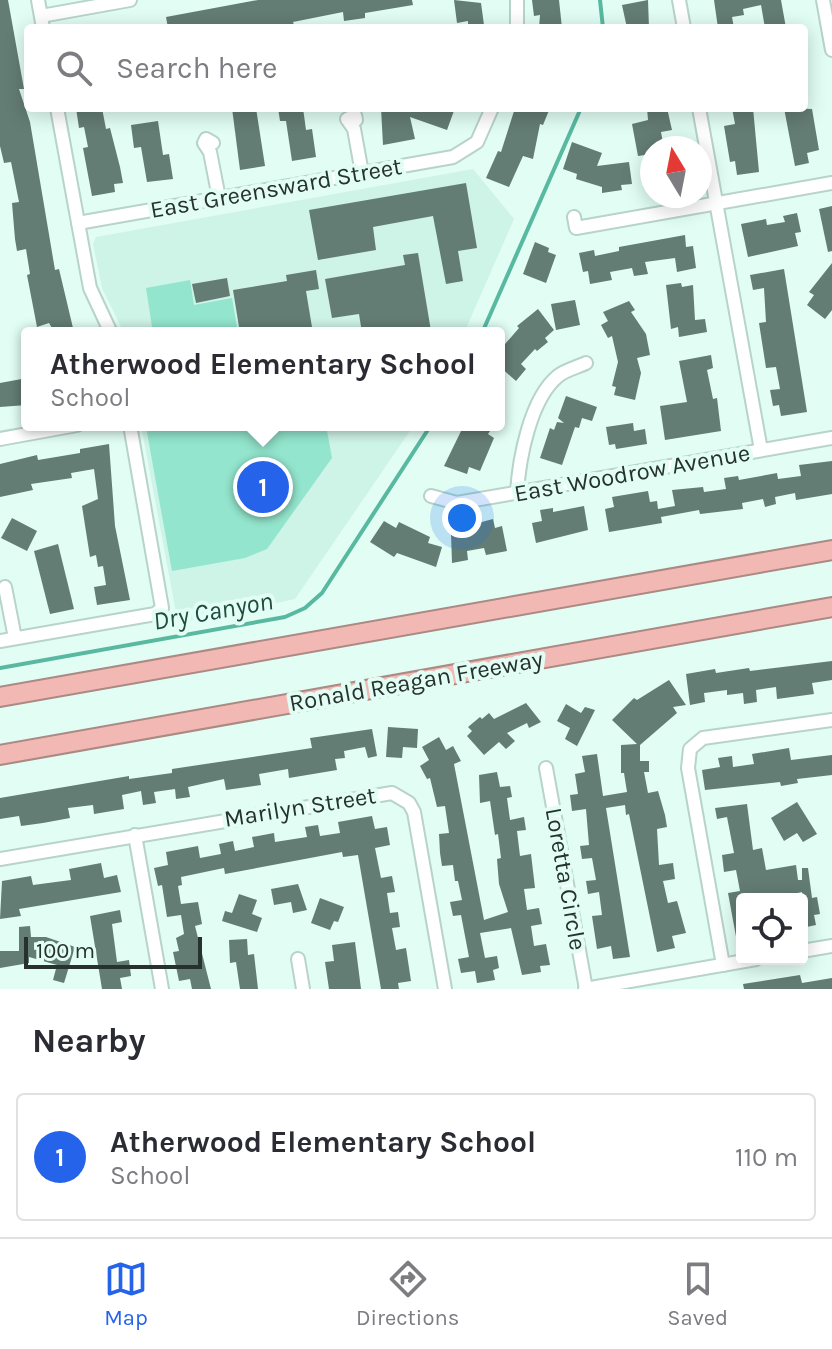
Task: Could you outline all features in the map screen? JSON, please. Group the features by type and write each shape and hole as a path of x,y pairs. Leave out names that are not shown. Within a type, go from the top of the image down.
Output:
{"highway":[{"path":"0,697 832,550"},
{"name":"Ronald Reagan Freeway","path":"0,755 832,607"}],"street":[{"path":"38,0 42,22 130,0"},
{"path":"517,0 517,24"},
{"path":"679,0 683,24"},
{"path":"823,0 832,50"},
{"path":"58,112 90,288 108,327"},
{"name":"East Greensward Street","path":"78,223 453,157 472,148 490,112"},
{"path":"700,112 761,450"},
{"path":"356,120 355,115 347,119 354,129 362,173"},
{"path":"213,143 206,139 204,143 210,152 219,198"},
{"path":"574,217 576,228 832,183"},
{"path":"517,493 522,449 539,406 557,377 586,363"},
{"path":"0,439 44,431"},
{"path":"0,641 155,614 162,603 131,431"},
{"name":"East Woodrow Avenue","path":"431,496 457,503 832,438"},
{"path":"5,587 15,638"},
{"path":"723,965 688,768 690,749 696,742 832,720"},
{"name":"Loretta Circle","path":"546,768 586,989"},
{"name":"Marilyn Street","path":"0,859 383,793 401,796 414,812 445,989"},
{"path":"135,835 162,989"},
{"path":"808,950 832,946"},
{"path":"298,959 303,989"},
{"path":"586,989 736,963"}],"shaded area":[{"path":"473,169 514,219 467,327 121,327 102,288 93,244 96,237"},
{"path":"142,431 410,431 295,599 178,623"}],"green space":[{"path":"190,280 194,305 232,298 237,327 152,327 146,288"},
{"path":"147,431 327,431 332,458 267,549 245,558 172,571"}],"building":[{"path":"0,0 8,0 24,89 19,89 24,112 30,122 55,270 59,269 73,327 51,327 49,323 37,327 27,275 30,274 26,249 17,251 15,239 12,203 19,202 11,162 4,163 0,146"},
{"path":"258,0 412,0 413,5 365,13 365,18 344,21 343,12 294,24 167,24 166,17"},
{"path":"454,0 481,3 484,24 468,24 468,21 457,23"},
{"path":"532,0 559,0 562,24 539,24 540,15 534,16"},
{"path":"648,0 649,24 626,24 622,5"},
{"path":"714,0 781,0 785,24 764,24 761,5 743,9 744,15 732,17 733,24 717,24"},
{"path":"808,109 812,109 819,150 807,153 809,163 795,166 785,112 808,112"},
{"path":"77,112 103,112 106,129 110,128 123,183 114,184 115,192 92,196 83,148 88,147 84,127 79,128"},
{"path":"233,112 257,112 265,166 240,170"},
{"path":"279,112 304,112 306,130 312,129 316,157 292,161 286,121 280,121"},
{"path":"381,112 454,112 447,130 410,117 415,139 383,145"},
{"path":"514,112 548,112 543,125 540,124 533,159 523,156 509,187 486,178 498,151 501,152"},
{"path":"647,112 668,112 672,130 661,132 662,136 640,136 638,156 632,124 648,120"},
{"path":"733,112 753,112 759,172 737,175 735,161 730,162 724,126 735,124"},
{"path":"158,121 163,155 169,154 173,179 147,182 141,147 134,148 131,125"},
{"path":"572,142 602,153 597,166 629,162 632,184 621,185 622,190 602,193 602,187 576,179 577,174 563,169"},
{"path":"466,183 477,248 458,251 463,281 446,284 433,216 373,227 376,250 318,260 309,210"},
{"path":"832,206 832,251 828,252 819,209"},
{"path":"797,213 801,232 795,233 798,246 748,257 741,224 766,219 767,225 785,222 783,216"},
{"path":"685,235 686,247 693,246 696,268 677,272 675,258 645,262 648,274 634,276 632,268 610,272 612,280 590,284 588,271 583,272 579,253 594,250 595,256 619,251 619,247"},
{"path":"535,242 556,255 546,283 523,274"},
{"path":"418,253 430,327 361,327 359,314 332,318 325,279 405,265 403,255"},
{"path":"832,263 832,310 825,319 807,305 814,295 809,292"},
{"path":"784,269 807,412 781,416 779,405 773,406 770,390 780,389 776,367 766,368 759,323 766,322 764,288 753,290 750,275"},
{"path":"316,270 319,289 306,291 312,327 239,327 233,290 287,281 286,275"},
{"path":"227,278 230,296 196,303 192,284"},
{"path":"681,283 682,287 693,285 695,320 705,319 707,332 679,337 678,327 671,329 666,285"},
{"path":"575,300 580,325 556,330 551,304"},
{"path":"629,301 635,310 631,312 646,334 650,355 637,358 641,373 635,400 614,395 616,387 612,386 618,362 612,336 608,338 601,325 608,321 603,312"},
{"path":"538,309 554,330 545,338 548,342 537,351 535,349 521,364 526,369 516,381 505,371 505,344 519,328 517,326"},
{"path":"711,355 713,368 707,370 713,399 717,398 721,431 665,440 660,406 687,402 679,361"},
{"path":"21,379 21,405 0,407 0,383"},
{"path":"566,396 597,407 592,421 582,418 579,428 575,427 562,465 540,458 550,428 554,430 557,422 564,423 558,418"},
{"path":"633,423 634,431 645,429 647,444 616,449 615,444 609,445 606,427"},
{"path":"461,431 490,431 488,434 494,438 480,471 469,467 467,474 444,466"},
{"path":"109,444 115,526 130,600 97,605 94,587 106,585 103,566 98,567 96,555 90,557 82,506 98,499 94,469 71,473 72,478 31,484 33,490 0,497 0,464 37,455 38,460 80,453 80,449"},
{"path":"832,461 832,494 796,500 795,493 775,497 776,504 765,507 763,499 742,503 743,509 700,514 699,510 661,517 662,523 609,532 605,509 614,507 612,497 648,491 650,502 657,501 658,509 675,506 672,490 703,487 704,492 726,489 724,478 738,476 739,480 777,473 778,479 801,476 799,465"},
{"path":"584,506 588,530 536,543 532,523 542,521 540,510 553,508 553,512"},
{"path":"12,518 37,531 27,551 1,538"},
{"path":"493,519 495,528 502,526 507,551 486,555 484,548 467,551 468,560 452,563 451,534 460,532 459,528"},
{"path":"384,521 396,528 399,522 430,537 428,543 442,547 436,567 397,553 394,557 370,542"},
{"path":"58,544 74,609 50,614 34,551"},
{"path":"832,661 832,680 812,683 814,694 777,699 776,687 756,690 757,702 744,704 743,693 727,695 727,690 704,693 705,702 690,705 686,674 715,669 716,673 749,668 750,671"},
{"path":"669,680 686,705 673,707 677,713 640,745 640,761 649,761 649,772 644,772 648,793 658,791 665,815 667,827 657,829 659,865 673,863 675,879 663,881 668,903 677,901 686,933 672,936 675,948 657,952 629,814 626,815 625,805 606,808 630,957 613,959 611,946 597,949 592,916 602,915 599,892 588,894 586,881 596,880 592,858 582,859 580,846 589,845 586,809 572,811 570,795 578,794 575,774 585,772 582,756 597,754 603,796 627,792 624,773 621,773 621,745 637,744 612,720 634,698 637,700"},
{"path":"526,703 541,722 529,728 527,723 507,733 515,741 506,749 499,742 484,755 467,736 472,731 468,727 480,717 482,719 489,713 494,719"},
{"path":"566,704 581,713 585,707 595,710 577,746 565,739 570,728 557,721"},
{"path":"388,727 418,729 417,748 403,747 402,758 386,757"},
{"path":"372,729 377,756 368,758 365,747 344,751 345,758 335,759 337,770 289,778 288,769 259,774 261,785 226,790 224,779 188,787 190,797 176,799 175,789 154,792 156,803 143,805 141,791 122,795 124,809 94,814 93,805 68,808 70,818 43,823 21,826 19,816 0,819 0,798 129,776 129,779 172,773 172,769 312,748 310,738"},
{"path":"439,737 446,750 453,746 461,761 454,764 484,920 508,912 499,884 497,859 501,858 498,834 495,835 490,801 480,803 479,775 497,772 500,787 510,786 512,797 507,798 510,820 524,817 526,830 517,831 520,856 531,854 535,888 524,889 527,910 539,908 542,924 531,926 534,946 546,944 550,965 540,966 541,972 522,975 511,928 480,933 485,958 497,956 499,968 493,970 495,980 477,983 475,971 461,973 458,959 469,957 461,915 453,916 450,902 462,900 458,881 455,881 453,865 442,866 439,834 449,833 445,806 437,807 430,778 427,779 420,766 429,760 422,747"},
{"path":"789,748 791,760 832,755 832,775 797,779 798,783 781,786 780,782 705,790 702,770 720,767 718,758 732,756 733,767 754,764 752,754"},
{"path":"797,802 817,834 803,842 797,833 784,841 771,818"},
{"path":"747,804 753,850 762,848 766,870 796,865 798,880 802,880 802,868 808,868 812,898 817,897 820,914 814,915 816,925 808,927 808,893 736,893 736,937 728,893 740,891 736,870 724,872 722,855 734,853 727,817 717,819 715,808"},
{"path":"372,816 375,829 387,827 390,845 375,848 381,878 392,876 395,892 387,893 390,913 398,912 400,927 392,928 396,950 406,948 411,981 398,983 399,989 381,989 358,855 343,857 342,852 225,874 224,868 181,877 182,885 178,886 181,904 198,902 202,924 195,926 211,989 192,989 190,979 179,981 173,952 179,951 176,938 184,934 181,915 167,917 162,885 158,886 154,868 168,865 166,852 198,846 200,858 221,854 219,844 233,841 235,851 254,847 252,837 274,833 275,842 307,837 305,827 318,825 320,836 340,833 338,822"},
{"path":"101,863 104,878 117,875 121,892 19,909 21,916 0,919 2,881 31,876 33,885 71,880 69,869"},
{"path":"298,884 307,910 293,913 291,902 274,905 271,889"},
{"path":"239,894 257,900 252,914 262,918 257,932 222,921 225,911 232,913"},
{"path":"320,898 344,907 338,922 334,921 330,930 311,923"},
{"path":"120,910 122,922 112,924 117,962 129,960 131,976 120,978 122,989 102,989 90,916"},
{"path":"30,926 31,937 46,937 75,947 64,983 53,980 57,965 29,957 29,963 0,968 0,951 19,951 19,927"},
{"path":"247,939 248,955 254,954 258,989 240,989 236,962 230,963 229,940"},
{"path":"355,942 361,989 329,989 325,962 334,961 332,945"},
{"path":"800,975 802,983 832,978 832,989 744,989 743,984"}],"waterway":[{"name":"Dry Canyon","path":"600,0 603,24"},
{"name":"Dry Canyon","path":"485,327 579,112"},
{"name":"Dry Canyon","path":"0,668 285,617 305,608 322,593 427,431"}],"place":[{"name":"Atherwood Elementary School","path":"263,487"}]}
